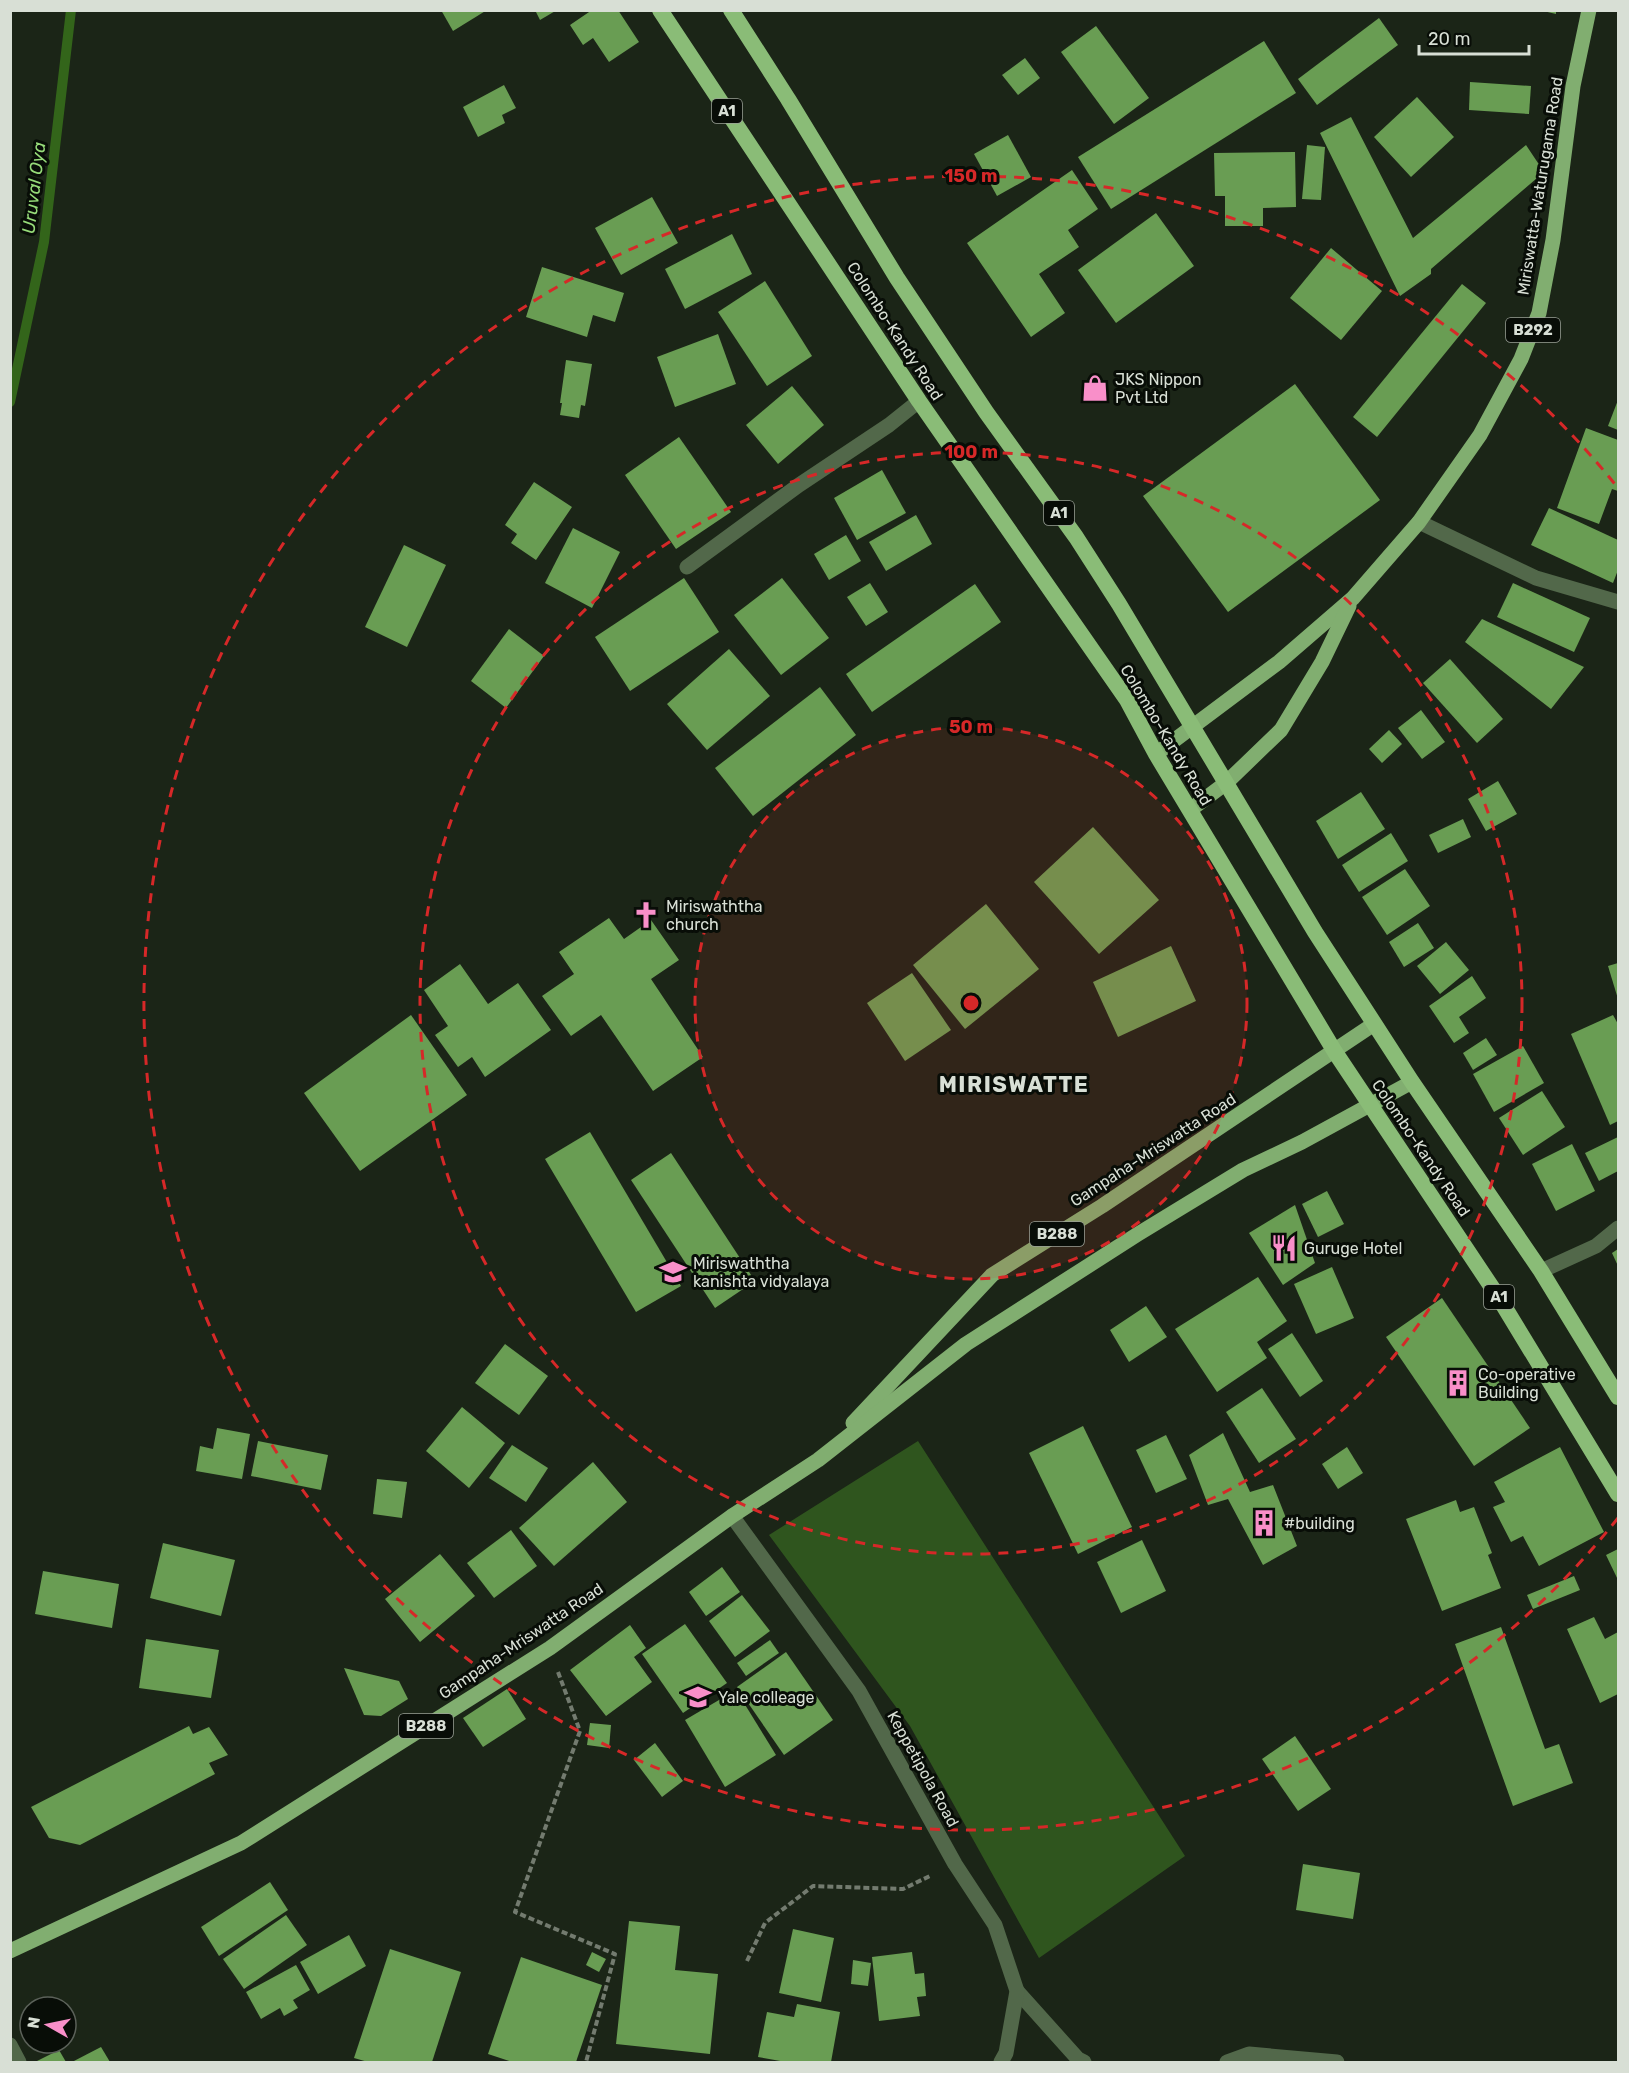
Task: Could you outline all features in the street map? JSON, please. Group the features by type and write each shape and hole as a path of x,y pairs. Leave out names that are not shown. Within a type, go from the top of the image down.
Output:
{"highway":[{"name":"Colombo-Kandy Road","path":"660,10 919,401 1127,700 1156,754 1335,1052 1499,1298 1618,1494"},
{"name":"Colombo-Kandy Road","path":"731,10 897,278 986,412 1076,537 1119,604 1315,932 1374,1024 1541,1271 1618,1397"}],"main road":[{"name":"Miriswatta-Waturugama Road","path":"1156,754 1286,656 1353,598 1419,522 1480,435 1504,393 1531,336 1544,292 1573,86 1589,10"},
{"name":"Miriswatta-Waturugama Road","path":"1190,810 1226,783 1281,730 1322,662 1353,598"},
{"name":"Gampaha-Mriswatta Road","path":"818,1460 992,1275 1102,1206 1374,1024"},
{"name":"Gampaha-Mriswatta Road","path":"10,1951 241,1843 550,1648 732,1516 818,1460 966,1344 1243,1170 1302,1142 1413,1082"}],"street":[{"path":"687,567 799,485 890,425 919,401"},
{"path":"1419,522 1536,578 1618,602"},
{"path":"1541,1271 1596,1246 1618,1228"},
{"name":"Keppetipola Road","path":"732,1516 859,1690 955,1864 995,1925 1017,1991 1006,2053 1001,2062"},
{"path":"1017,1991 1078,2059 1084,2062"},
{"path":"10,2045 19,2062"},
{"path":"1227,2062 1249,2054 1337,2062"}],"path":[{"path":"550,1648 580,1731 515,1912 615,1954 586,2062"},
{"path":"747,1961 765,1923 813,1886 903,1889 955,1864"}],"green space":[{"path":"918,1441 1185,1856 1039,1958 910,1726 769,1535"}],"building":[{"path":"441,10 487,10 453,31"},
{"path":"535,10 557,10 540,20"},
{"path":"592,10 618,10 639,42 609,62 593,38 583,45 570,25"},
{"path":"1539,10 1556,10 1556,14"},
{"path":"1379,18 1398,45 1317,105 1298,79"},
{"path":"1096,26 1149,98 1114,124 1061,52"},
{"path":"1264,41 1296,93 1111,209 1078,157"},
{"path":"1025,58 1040,78 1018,95 1002,75"},
{"path":"1470,82 1531,86 1529,114 1469,110"},
{"path":"504,85 516,108 502,115 505,123 478,137 463,107"},
{"path":"1417,97 1454,137 1411,177 1374,137"},
{"path":"1351,117 1413,238 1526,145 1544,172 1431,269 1431,274 1400,296 1320,133"},
{"path":"1008,135 1031,177 997,196 974,154"},
{"path":"1307,145 1325,147 1321,200 1302,199"},
{"path":"1295,152 1296,207 1263,208 1263,226 1225,226 1225,196 1215,196 1214,153"},
{"path":"1072,170 1098,209 1068,230 1079,247 1039,274 1065,313 1031,337 967,243"},
{"path":"652,197 678,243 621,275 595,228"},
{"path":"1156,213 1194,266 1116,323 1078,270"},
{"path":"732,234 752,274 685,309 665,269"},
{"path":"1331,248 1382,291 1341,340 1290,298"},
{"path":"542,267 624,293 615,322 593,315 587,337 526,317"},
{"path":"765,281 812,356 767,386 718,312"},
{"path":"1462,284 1486,303 1377,437 1353,417"},
{"path":"718,334 736,384 675,407 657,357"},
{"path":"566,360 592,364 585,406 581,405 579,418 560,415"},
{"path":"1295,384 1380,500 1228,612 1143,496"},
{"path":"792,386 824,425 778,464 746,425"},
{"path":"1618,400 1618,430 1608,426"},
{"path":"1586,428 1618,440 1618,491 1612,489 1599,524 1557,508"},
{"path":"679,437 731,512 676,549 625,475"},
{"path":"882,470 906,513 857,540 834,498"},
{"path":"534,482 572,507 536,560 511,543 517,534 505,525"},
{"path":"1549,508 1618,540 1618,570 1613,583 1531,545"},
{"path":"916,515 932,544 886,571 869,542"},
{"path":"573,528 620,552 592,608 545,583"},
{"path":"846,535 861,561 829,580 814,554"},
{"path":"404,545 446,565 407,647 365,627"},
{"path":"684,578 719,632 630,691 595,637"},
{"path":"782,578 829,638 781,675 734,615"},
{"path":"870,583 888,612 866,626 847,597"},
{"path":"1513,583 1590,618 1574,652 1497,617"},
{"path":"975,584 1001,622 872,712 846,674"},
{"path":"1482,619 1584,667 1551,709 1465,642"},
{"path":"509,629 544,656 506,708 471,681"},
{"path":"729,649 770,696 707,750 667,704"},
{"path":"1450,659 1503,719 1477,743 1423,683"},
{"path":"820,687 856,735 753,816 715,768"},
{"path":"1421,710 1445,742 1422,759 1398,728"},
{"path":"1389,730 1402,744 1382,763 1369,749"},
{"path":"1498,781 1517,814 1486,831 1468,799"},
{"path":"1361,792 1385,829 1338,859 1316,821"},
{"path":"1463,819 1471,837 1438,853 1429,835"},
{"path":"1093,827 1159,900 1099,954 1034,882"},
{"path":"1391,833 1408,861 1359,892 1342,865"},
{"path":"1405,869 1430,906 1387,935 1362,897"},
{"path":"986,904 1039,969 965,1029 913,965"},
{"path":"609,918 624,939 651,920 679,960 651,979 703,1057 653,1091 601,1015 571,1036 542,996 574,974 559,952"},
{"path":"1418,923 1434,948 1404,967 1389,942"},
{"path":"1446,942 1469,970 1440,994 1417,966"},
{"path":"1171,946 1196,1001 1118,1037 1093,982"},
{"path":"1618,963 1618,999 1608,966"},
{"path":"460,964 488,1004 518,983 551,1030 485,1077 472,1057 458,1067 435,1035 448,1026 424,990"},
{"path":"912,973 951,1030 905,1061 867,1003"},
{"path":"1472,976 1486,998 1459,1017 1469,1033 1454,1043 1429,1006"},
{"path":"411,1015 467,1095 360,1171 304,1093"},
{"path":"1613,1015 1618,1024 1618,1121 1610,1125 1571,1034"},
{"path":"1486,1038 1497,1055 1473,1070 1463,1053"},
{"path":"1523,1046 1544,1083 1494,1112 1473,1074"},
{"path":"1542,1091 1565,1127 1523,1155 1499,1118"},
{"path":"590,1132 681,1286 636,1312 545,1159"},
{"path":"1618,1137 1618,1171 1599,1181 1585,1153"},
{"path":"1572,1144 1595,1191 1556,1211 1532,1164"},
{"path":"671,1153 755,1281 715,1308 631,1180"},
{"path":"1327,1191 1344,1224 1318,1237 1302,1204"},
{"name":"Guruge Hotel","path":"1295,1205 1315,1263 1283,1285 1249,1233"},
{"path":"1618,1249 1618,1266 1612,1253"},
{"path":"1332,1267 1354,1318 1316,1334 1294,1284"},
{"path":"1258,1277 1287,1321 1257,1342 1267,1358 1217,1392 1175,1329"},
{"name":"Co-operative Building","path":"1442,1298 1530,1428 1474,1466 1386,1337"},
{"path":"1146,1306 1167,1337 1129,1362 1110,1330"},
{"path":"1292,1333 1323,1381 1300,1397 1268,1349"},
{"path":"505,1344 548,1376 519,1415 475,1383"},
{"path":"1262,1388 1296,1439 1259,1463 1226,1412"},
{"path":"462,1407 505,1443 469,1488 426,1451"},
{"path":"1083,1426 1132,1527 1078,1554 1029,1453"},
{"path":"217,1428 250,1434 242,1479 196,1471 200,1446 213,1449"},
{"path":"1223,1433 1250,1492 1273,1485 1297,1546 1263,1565 1228,1499 1208,1505 1189,1455"},
{"path":"1166,1435 1187,1479 1156,1493 1136,1450"},
{"path":"258,1441 328,1455 321,1490 251,1476"},
{"path":"512,1445 548,1468 526,1502 489,1478"},
{"path":"1347,1447 1363,1473 1338,1489 1322,1464"},
{"path":"1560,1447 1604,1532 1539,1566 1523,1536 1511,1542 1493,1507 1505,1502 1494,1482"},
{"path":"593,1462 627,1502 554,1566 519,1528"},
{"path":"377,1479 407,1482 402,1518 373,1514"},
{"path":"1456,1500 1460,1512 1474,1507 1492,1553 1488,1555 1501,1588 1442,1611 1406,1519"},
{"path":"511,1530 537,1566 494,1598 467,1563"},
{"path":"1142,1540 1166,1591 1121,1613 1097,1562"},
{"path":"163,1543 235,1560 221,1616 150,1598"},
{"path":"1618,1549 1618,1580 1606,1555"},
{"path":"440,1554 475,1596 420,1642 385,1599"},
{"path":"722,1567 740,1592 706,1616 689,1592"},
{"path":"43,1571 119,1584 112,1628 35,1614"},
{"path":"1574,1576 1580,1590 1533,1609 1527,1595"},
{"path":"742,1595 770,1631 735,1657 709,1621"},
{"path":"1594,1617 1605,1639 1618,1632 1618,1694 1600,1703 1567,1629"},
{"path":"685,1624 727,1683 683,1713 642,1654"},
{"path":"630,1625 646,1648 634,1657 652,1682 606,1716 570,1670"},
{"path":"1501,1627 1545,1749 1559,1744 1573,1783 1513,1806 1455,1644"},
{"path":"146,1639 219,1650 211,1698 139,1688"},
{"path":"770,1640 779,1653 746,1676 737,1663"},
{"path":"786,1652 833,1720 784,1755 737,1687"},
{"path":"344,1668 399,1681 408,1699 381,1716 364,1715"},
{"path":"507,1689 526,1719 483,1747 463,1718"},
{"path":"736,1690 776,1755 725,1787 685,1720"},
{"path":"590,1723 611,1725 609,1748 587,1745"},
{"path":"189,1726 193,1734 209,1727 228,1755 209,1763 215,1774 80,1845 49,1838 31,1807"},
{"path":"1295,1736 1331,1789 1298,1811 1262,1759"},
{"path":"655,1743 683,1781 662,1797 634,1760"},
{"path":"1303,1864 1360,1873 1353,1919 1296,1910"},
{"path":"270,1882 288,1910 219,1956 201,1927"},
{"path":"286,1915 307,1945 244,1989 223,1959"},
{"path":"629,1921 680,1926 675,1970 718,1974 710,2054 616,2044"},
{"path":"793,1929 834,1938 821,2002 779,1993"},
{"path":"349,1935 366,1966 318,1994 300,1962"},
{"path":"390,1949 461,1972 432,2062 368,2062 354,2058"},
{"path":"592,1952 606,1959 599,1972 586,1965"},
{"path":"912,1952 915,1974 924,1973 926,1996 917,1997 920,2016 879,2021 872,1957"},
{"path":"521,1957 602,1985 576,2062 512,2062 488,2054"},
{"path":"853,1960 871,1963 868,1986 851,1984"},
{"path":"296,1965 310,1990 293,2000 298,2008 284,2016 280,2008 261,2019 246,1992"},
{"path":"797,2004 840,2012 831,2062 786,2062 758,2057 767,2012 794,2017"},
{"path":"101,2047 110,2062 72,2062"},
{"path":"49,2055 62,2055 66,2062 35,2062"}],"waterway":[{"name":"Uruval Oya","path":"10,402 44,242 71,10"}],"place":[{"name":"JKS Nippon Pvt Ltd","path":"1095,388"},
{"name":"Miriswaththa church","path":"646,915"},
{"name":"Guruge Hotel","path":"1284,1248"},
{"name":"Miriswaththa kanishta vidyalaya","path":"673,1272"},
{"name":"Co-operative Building","path":"1458,1383"},
{"name":"#building","path":"1264,1523"},
{"name":"Yale colleage","path":"698,1697"}],"district":[{"name":"MIRISWATTE","path":"1014,1084"}]}
